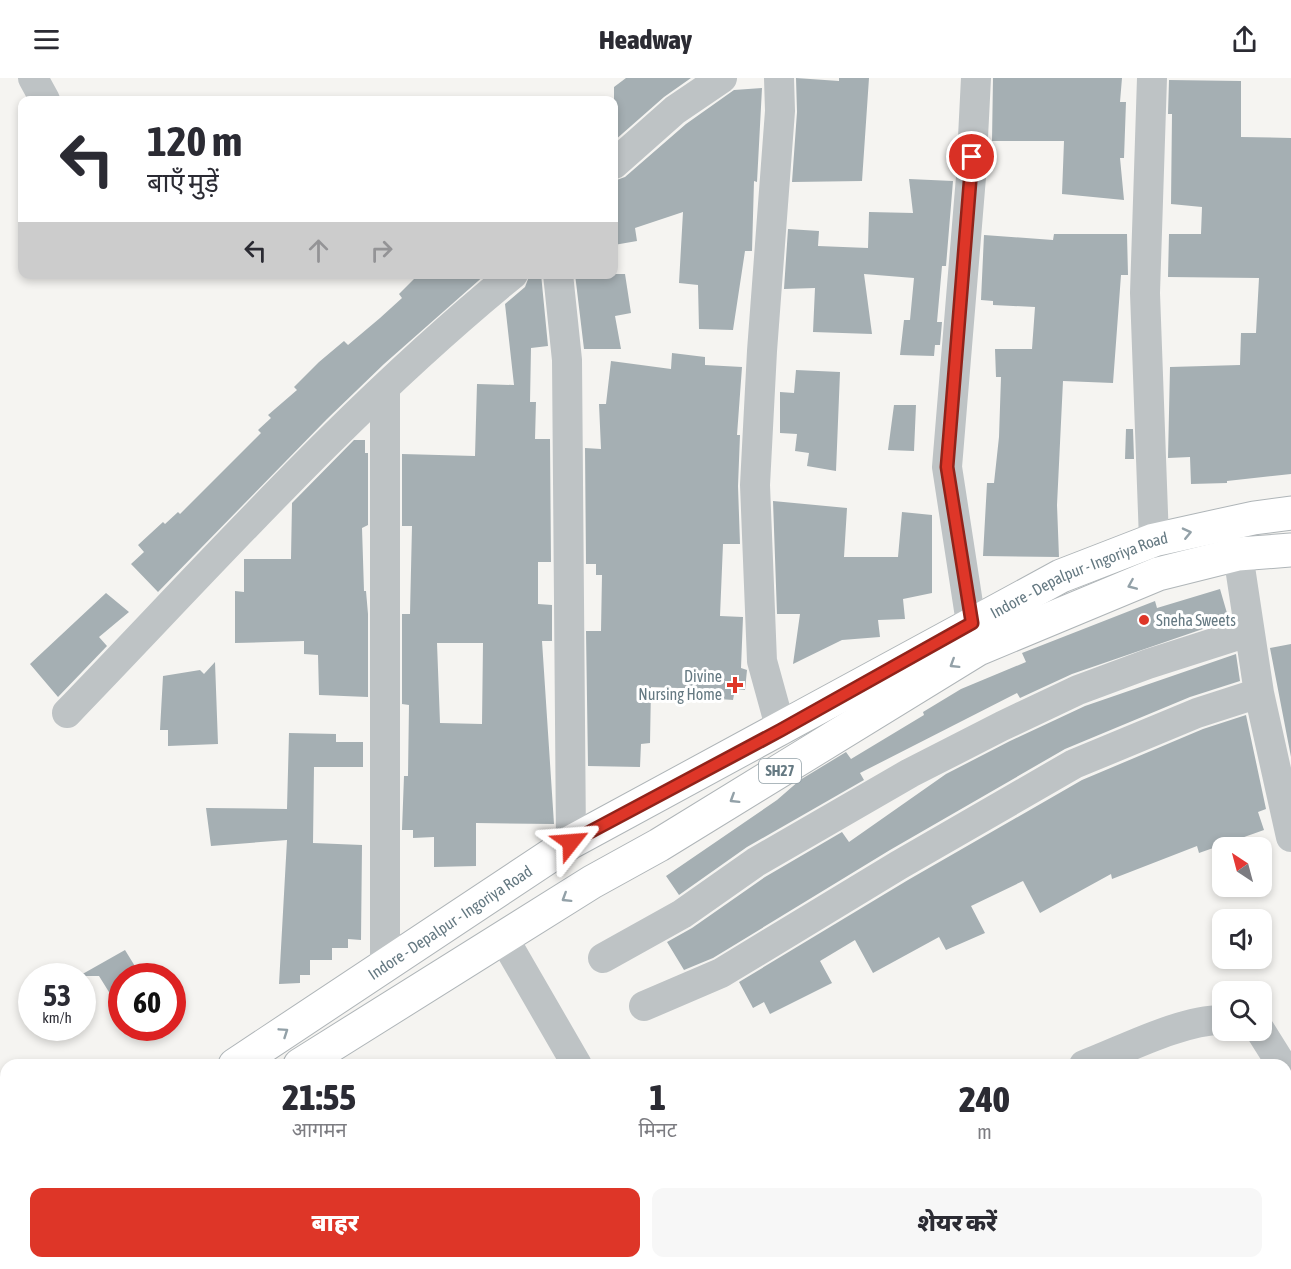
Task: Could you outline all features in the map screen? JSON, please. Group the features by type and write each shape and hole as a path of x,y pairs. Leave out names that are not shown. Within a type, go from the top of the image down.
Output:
{"main road":[{"name":"Indore - Depalpur - Ingoriya Road","path":"245,1059 571,842 1061,576 1154,540 1254,518 1291,513"},
{"name":"Indore - Depalpur - Ingoriya Road","path":"310,1059 592,882 659,845 978,649 1158,574 1238,554 1291,550"}],"street":[{"path":"33,78 43,96"},
{"path":"618,160 675,110 722,78"},
{"path":"779,78 780,111 762,351 756,485 762,662 781,730"},
{"path":"972,623 947,467 971,177 975,78"},
{"path":"1152,78 1145,293 1154,540"},
{"path":"67,713 342,426 459,319 507,279"},
{"path":"559,279 567,360 571,842"},
{"path":"384,390 386,965"},
{"path":"1238,554 1259,693 1291,837"},
{"path":"603,958 682,914 756,862 910,773 1002,726 1078,690 1148,664 1248,632"},
{"path":"644,1006 721,973 899,865 1074,764 1197,713 1259,693"},
{"path":"503,937 573,1059"},
{"path":"1100,1059 1174,1031 1212,1020"},
{"path":"1267,1041 1278,1059"}],"building":[{"path":"626,78 691,78 664,97 618,137 618,96 614,96 614,87"},
{"path":"796,78 839,81 839,78 869,78 862,181 792,182 797,112"},
{"path":"993,78 1122,78 1120,102 1126,102 1124,158 1120,158 1124,200 1062,194 1064,141 992,141"},
{"path":"1169,80 1241,81 1241,137 1291,138 1291,474 1227,481 1227,483 1191,484 1190,457 1168,458 1170,367 1240,365 1241,333 1256,333 1259,278 1168,277 1169,234 1201,234 1202,207 1171,204 1172,114 1168,114"},
{"path":"762,88 757,182 754,181 752,251 745,251 733,330 699,329 698,285 679,283 683,212 635,228 637,241 618,244 618,180 625,177 686,124 734,90"},
{"path":"909,179 953,181 946,266 942,266 937,322 942,322 940,345 935,345 934,356 900,355 904,320 910,320 914,278 864,274 872,334 813,332 815,288 784,289 788,229 819,231 818,246 868,248 869,212 913,213"},
{"path":"1054,234 1127,234 1128,275 1121,275 1113,383 1063,381 1057,505 1059,557 983,556 987,483 994,483 999,437 1001,377 996,377 995,349 1032,349 1035,307 993,305 993,301 981,300 984,235 1053,240"},
{"path":"618,274 625,274 631,313 615,316 621,349 584,349 576,279 618,279"},
{"path":"414,279 480,279 384,364 327,419 158,592 131,564 144,552 138,545 163,522 165,524 178,512 180,514 261,433 258,430 271,418 268,415 297,390 294,387 344,341 348,345 380,318 402,298 399,294"},
{"path":"528,279 541,279 548,346 531,348 530,402 536,402 535,439 550,439 551,562 538,562 538,604 552,605 552,641 542,641 554,824 476,823 476,866 434,867 434,837 413,838 413,830 402,830 404,776 408,776 409,705 402,704 402,614 410,614 412,526 402,526 402,454 475,456 477,384 514,385 505,304 525,287","holes":["437,643 483,643 482,724 440,723"]},
{"path":"672,353 705,357 705,365 742,367 737,435 740,435 738,486 740,544 723,544 720,616 743,617 741,668 747,670 745,690 735,689 733,700 705,698 706,689 651,687 650,743 641,744 640,767 588,766 586,631 601,631 602,575 596,575 596,564 586,564 585,448 601,449 599,404 606,404 611,361 671,369"},
{"path":"796,370 840,372 836,471 807,466 809,453 795,451 797,434 780,433 780,392 794,393"},
{"path":"894,405 916,405 914,451 888,450"},
{"path":"1126,429 1133,429 1134,459 1125,459"},
{"path":"354,440 365,440 365,453 368,453 368,525 362,528 364,591 366,591 368,614 368,697 319,695 318,655 304,654 304,641 235,643 235,591 244,592 244,559 291,559 292,503"},
{"path":"773,501 847,508 844,557 898,557 902,512 932,515 932,593 903,599 905,619 878,620 880,637 842,640 793,664 800,614 777,614"},
{"path":"1220,589 1229,620 1072,674 1020,698 1017,693 860,773 864,780 747,847 679,895 666,876 777,800 800,780 846,752 851,759 924,715 923,712 961,689 1026,662 1022,653 1155,601 1157,608"},
{"path":"106,593 129,612 99,637 107,646 58,697 30,664"},
{"path":"1291,644 1291,757 1270,648"},
{"path":"1236,654 1240,681 1190,697 1065,749 890,850 713,958 684,970 667,942 692,928 765,877 842,832 849,842 946,774 1010,741 1085,706"},
{"path":"215,662 218,744 168,746 168,730 160,730 163,676 200,670 204,674"},
{"path":"1246,715 1266,809 1258,812 1264,830 1244,837 1212,837 1212,848 1199,853 1197,846 1112,879 1111,874 1040,913 1023,881 971,906 985,933 946,950 939,937 873,973 855,940 820,961 832,983 770,1014 764,1002 753,1008 739,982 908,880 1082,780 1203,729"},
{"path":"289,733 336,734 336,742 363,742 363,767 314,767 313,843 362,845 361,940 348,939 348,948 332,948 332,960 310,960 310,975 300,975 300,983 279,984 287,840 211,846 206,808 287,809"},
{"path":"125,950 133,963 108,963 108,990 99,976 96,976 96,966"}],"place":[{"name":"Sneha Sweets","path":"1144,620"},
{"name":"Divine Nursing Home","path":"735,685"}],"route":[{"path":"571,842 781,730 972,623 947,467 972,157"}]}
